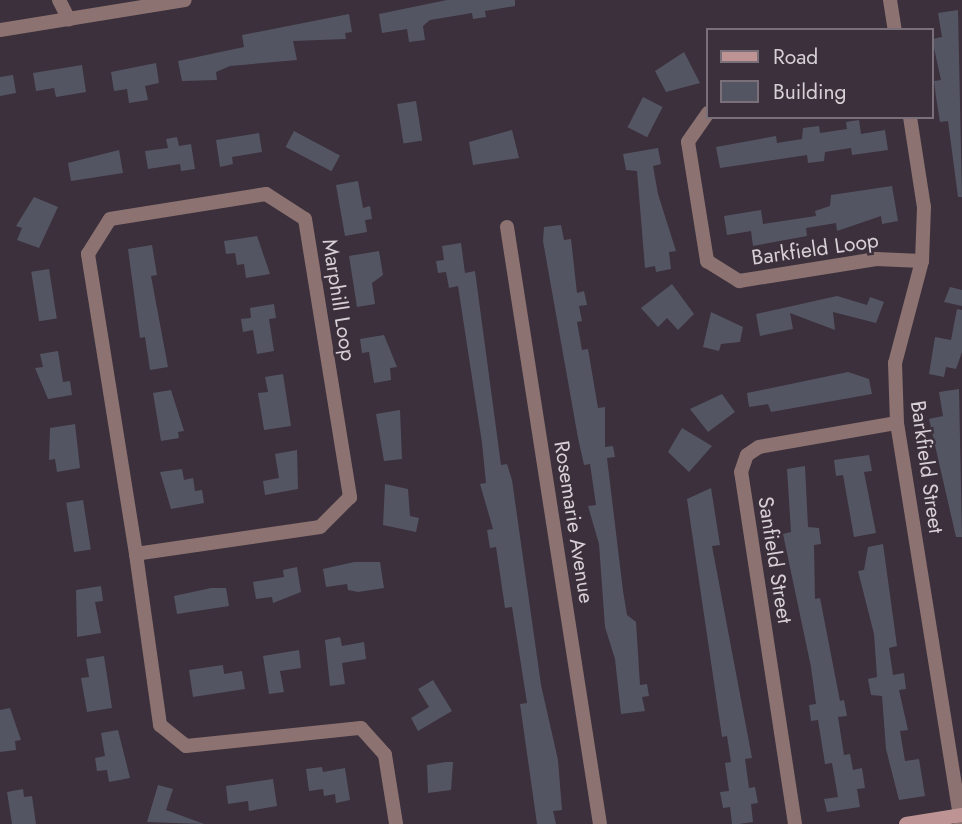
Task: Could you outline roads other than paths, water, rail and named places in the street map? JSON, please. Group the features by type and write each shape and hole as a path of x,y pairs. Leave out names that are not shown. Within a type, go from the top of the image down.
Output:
{"main road":[{"path":"906,824 961,818"}],"street":[{"path":"59,0 69,20"},
{"path":"0,30 185,0"},
{"path":"890,0 895,28"},
{"name":"Barkfield Loop","path":"706,116 688,142 707,261 738,281 876,259 922,261"},
{"name":"Barkfield Street","path":"910,119 924,207 922,261 895,363 897,423 961,818"},
{"name":"Marphill Loop","path":"136,554 320,527 350,497 305,219 266,194 110,219 88,254 136,554 160,726 186,746 361,728 385,755 396,824"},
{"name":"Rosemarie Avenue","path":"507,227 600,824"},
{"name":"Sanfield Street","path":"795,824 741,472 747,455 759,447 897,423"}]}
